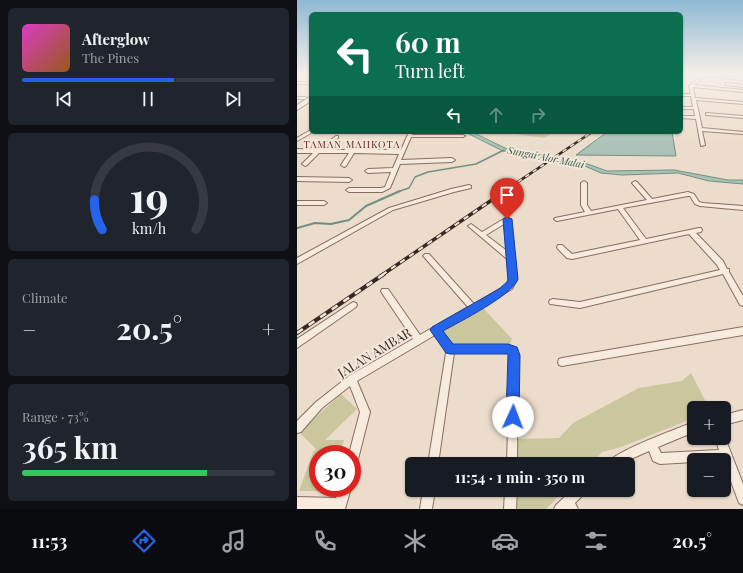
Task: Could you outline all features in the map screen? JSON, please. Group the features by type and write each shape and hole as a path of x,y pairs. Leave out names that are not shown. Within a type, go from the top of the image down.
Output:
{"main road":[{"path":"297,103 306,99"},
{"path":"297,108 307,99"}],"street":[{"path":"693,99 703,145"},
{"path":"708,99 743,103"},
{"path":"683,108 696,108"},
{"path":"708,114 743,117"},
{"path":"683,117 698,118"},
{"path":"700,129 743,133"},
{"path":"297,140 309,133"},
{"path":"349,190 382,190 388,187 411,134 463,136"},
{"path":"305,164 318,151 336,137"},
{"path":"297,151 403,152"},
{"path":"343,165 352,152"},
{"path":"399,162 452,160"},
{"path":"368,171 395,170"},
{"path":"297,179 349,180"},
{"path":"584,183 584,204 589,213"},
{"path":"635,183 651,201"},
{"path":"297,260 391,209 453,190 469,187"},
{"path":"557,219 691,195 697,203 702,205 743,208"},
{"path":"297,203 324,203"},
{"path":"619,208 645,242"},
{"path":"483,234 507,219 511,258"},
{"path":"471,226 483,234 511,258"},
{"path":"560,247 572,257 699,230"},
{"path":"691,232 726,271 743,302"},
{"path":"427,256 473,308"},
{"name":"JALAN AMBAR","path":"297,428 319,405 352,379 505,289 512,283 511,258"},
{"path":"553,302 580,305 726,271"},
{"path":"385,291 419,340"},
{"path":"297,344 353,305"},
{"path":"434,457 450,349 436,330"},
{"path":"562,362 743,331"},
{"path":"450,349 508,348 514,352 512,457"},
{"path":"352,379 365,412 357,445"},
{"path":"731,418 743,415"},
{"path":"624,457 687,431"},
{"path":"651,445 656,456 660,459 687,457"},
{"path":"731,468 743,499"},
{"path":"426,509 428,497"},
{"path":"510,509 511,497"},
{"path":"566,507 574,497"},
{"path":"297,503 340,506"}],"shaded area":[{"path":"515,134 551,134 544,138"},
{"path":"482,307 512,339 509,346 457,345 450,343 443,333 443,330"},
{"path":"691,373 705,401 687,401 687,421 621,447 602,452 597,457 516,457 517,439 559,438 573,423 639,388 682,381"},
{"path":"341,394 357,409 325,440 344,440 343,445 312,445 299,432"},
{"path":"309,463 309,491 299,491"},
{"path":"516,497 558,497 546,509 515,509"}],"water":[{"name":"Sungai Alor Malai","path":"469,134 476,134 507,149 582,162 607,171 674,170 728,180 743,180 743,184 709,181 678,173 622,175 601,173 580,164 554,161 536,155 503,151"},
{"path":"604,134 672,134 676,156 576,155"}],"waterway":[{"name":"Sungai Alor Malai","path":"400,191 409,188 415,177 428,172 476,164 504,150"},
{"path":"297,228 315,223 331,224 349,220 366,206 400,191"}],"railway":[{"path":"503,192 589,134"},
{"path":"382,275 505,191"},
{"path":"297,333 384,274"}],"district":[{"name":"TAMAN MAHKOTA","path":"352,144"}],"route":[{"path":"507,219 513,279 512,283 509,287 436,330 450,349 508,348 513,350 515,355 513,417"}]}
